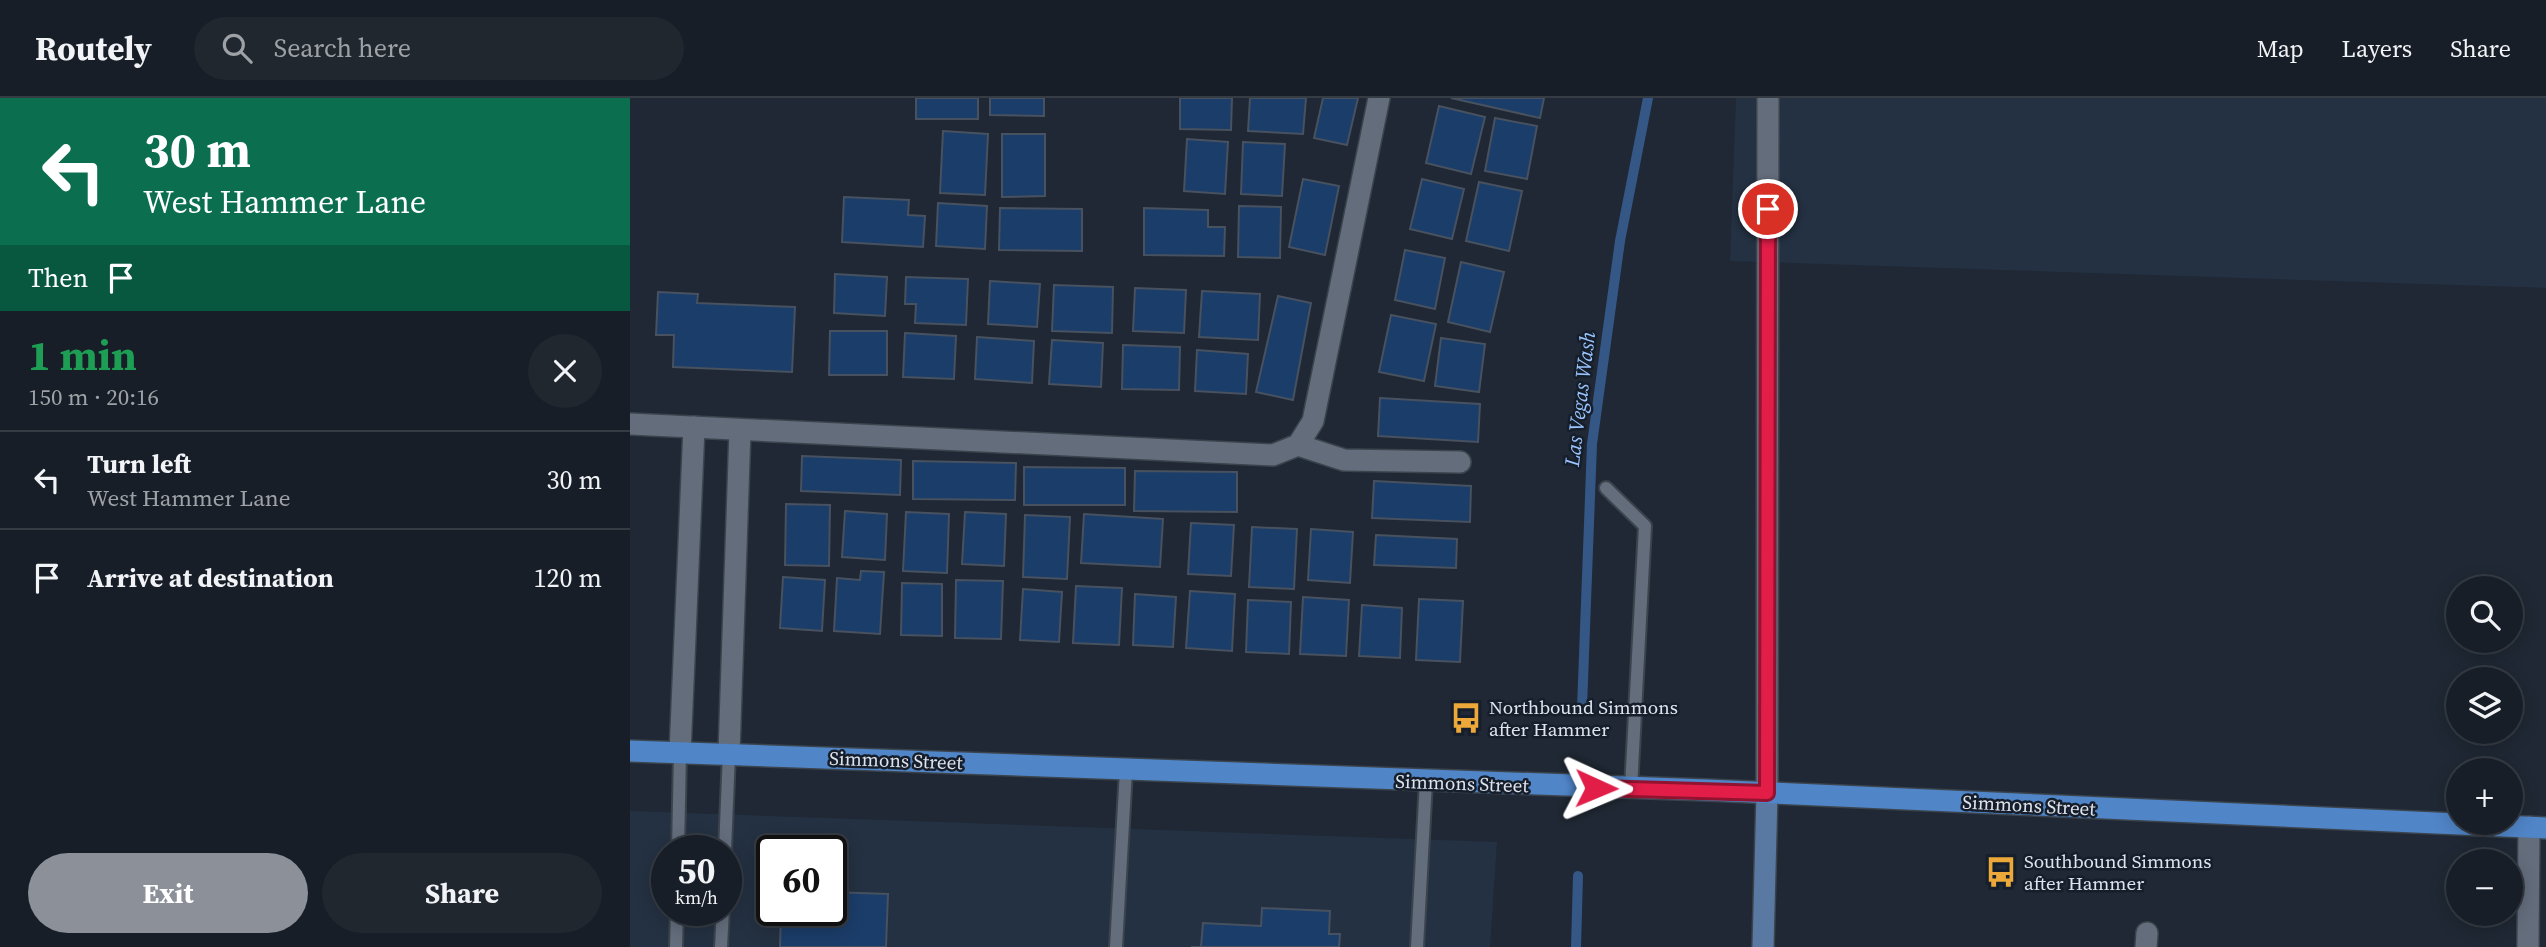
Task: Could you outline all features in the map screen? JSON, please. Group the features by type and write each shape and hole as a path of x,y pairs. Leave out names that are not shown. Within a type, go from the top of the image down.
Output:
{"main road":[{"name":"Simmons Street","path":"630,751 1767,793 2538,827"}],"street":[{"path":"630,424 1273,455 1298,445 1313,421 1379,98"},
{"path":"1763,947 1767,793 1768,98"},
{"path":"680,753 694,426"},
{"path":"729,753 740,430"},
{"path":"1298,445 1345,460 1460,462"},
{"path":"2528,947 2538,827"}],"lane":[{"path":"1606,488 1645,526 1631,789"},
{"path":"678,835 680,753"},
{"path":"726,835 729,753"},
{"path":"1116,947 1126,770"},
{"path":"1417,947 1426,781"},
{"path":"676,947 677,926"},
{"path":"721,947 722,926"}],"shaded area":[{"path":"1736,98 2546,98 2546,288 1730,261"},
{"path":"630,811 1497,842 1490,947 630,947"}],"building":[{"path":"916,98 978,98 978,119 916,119"},
{"path":"990,98 1044,98 1044,116 990,115"},
{"path":"1180,98 1232,98 1231,130 1180,129"},
{"path":"1250,98 1306,98 1303,134 1248,131"},
{"path":"1323,98 1358,98 1347,145 1314,138"},
{"path":"1451,98 1544,98 1540,118"},
{"path":"1439,106 1485,117 1471,174 1426,163"},
{"path":"1495,118 1537,126 1527,179 1485,171"},
{"path":"943,131 988,134 985,195 940,193"},
{"path":"1002,134 1045,134 1045,196 1002,197"},
{"path":"1187,139 1228,142 1225,194 1184,191"},
{"path":"1243,142 1285,144 1282,196 1241,194"},
{"path":"1303,179 1339,186 1325,255 1289,247"},
{"path":"1422,179 1464,189 1452,239 1410,229"},
{"path":"1479,182 1522,191 1509,251 1466,241"},
{"path":"844,197 909,200 908,215 925,216 923,247 842,242"},
{"path":"938,203 987,206 985,249 936,246"},
{"path":"1239,206 1281,207 1280,258 1238,257"},
{"path":"1000,208 1082,209 1082,251 999,250"},
{"path":"1144,208 1208,210 1208,227 1225,227 1224,256 1144,255"},
{"path":"1405,250 1445,258 1435,309 1395,300"},
{"path":"1461,262 1504,272 1490,332 1448,322"},
{"path":"835,274 887,277 885,316 834,313"},
{"path":"906,277 968,279 966,325 915,323 916,304 905,304"},
{"path":"990,281 1040,284 1037,327 988,324"},
{"path":"1054,285 1113,287 1112,333 1052,331"},
{"path":"1135,288 1186,290 1184,333 1133,331"},
{"path":"1202,291 1260,294 1258,340 1199,337"},
{"path":"658,292 698,294 697,303 795,307 792,372 673,367 674,335 656,335"},
{"path":"1278,296 1311,303 1293,400 1256,392"},
{"path":"1391,315 1436,324 1424,381 1379,372"},
{"path":"830,331 887,331 887,375 829,375"},
{"path":"905,333 956,336 954,379 903,377"},
{"path":"977,337 1034,341 1032,383 975,379"},
{"path":"1441,338 1485,344 1479,392 1435,386"},
{"path":"1052,340 1103,343 1101,387 1049,384"},
{"path":"1123,345 1180,347 1179,390 1122,389"},
{"path":"1197,350 1248,354 1246,394 1195,391"},
{"path":"1380,398 1480,404 1478,442 1378,436"},
{"path":"802,456 901,460 900,495 801,491"},
{"path":"913,461 1016,463 1015,500 913,499"},
{"path":"1024,467 1125,468 1125,505 1024,505"},
{"path":"1135,471 1237,472 1237,512 1134,511"},
{"path":"1374,481 1471,486 1470,522 1372,518"},
{"path":"786,504 830,505 829,566 785,565"},
{"path":"845,511 887,514 885,560 842,557"},
{"path":"906,512 949,514 947,573 903,571"},
{"path":"965,512 1006,514 1004,566 962,564"},
{"path":"1084,514 1163,519 1160,567 1081,563"},
{"path":"1025,515 1070,517 1067,579 1023,577"},
{"path":"1191,523 1234,525 1231,576 1188,574"},
{"path":"1252,527 1297,529 1294,589 1249,587"},
{"path":"1311,529 1353,532 1350,583 1308,580"},
{"path":"1376,535 1457,539 1456,568 1374,565"},
{"path":"861,571 884,572 880,634 834,631 837,578 860,580"},
{"path":"783,577 825,580 822,631 780,628"},
{"path":"956,580 1003,581 1001,639 955,638"},
{"path":"902,583 942,584 942,636 901,635"},
{"path":"1076,586 1122,588 1119,645 1073,643"},
{"path":"1023,589 1062,592 1059,642 1020,640"},
{"path":"1190,591 1235,594 1232,651 1186,648"},
{"path":"1135,594 1176,597 1173,647 1133,645"},
{"path":"1303,597 1349,600 1346,656 1300,654"},
{"path":"1419,599 1463,601 1460,662 1416,660"},
{"path":"1248,600 1291,602 1289,654 1246,652"},
{"path":"1362,605 1402,608 1400,658 1359,656"},
{"path":"847,893 888,894 886,947 780,947 781,926 847,926"},
{"path":"1262,908 1330,911 1329,934 1340,934 1339,947 1201,947 1203,923 1261,926"}],"waterway":[{"name":"Las Vegas Wash","path":"1582,708 1592,444 1620,241 1648,98"},
{"name":"Las Vegas Wash","path":"1576,947 1578,876"}],"place":[{"name":"Northbound Simmons after Hammer","path":"1466,718"},
{"name":"Southbound Simmons after Hammer","path":"2001,872"}],"route":[{"path":"1596,788 1767,793 1768,209"}]}
